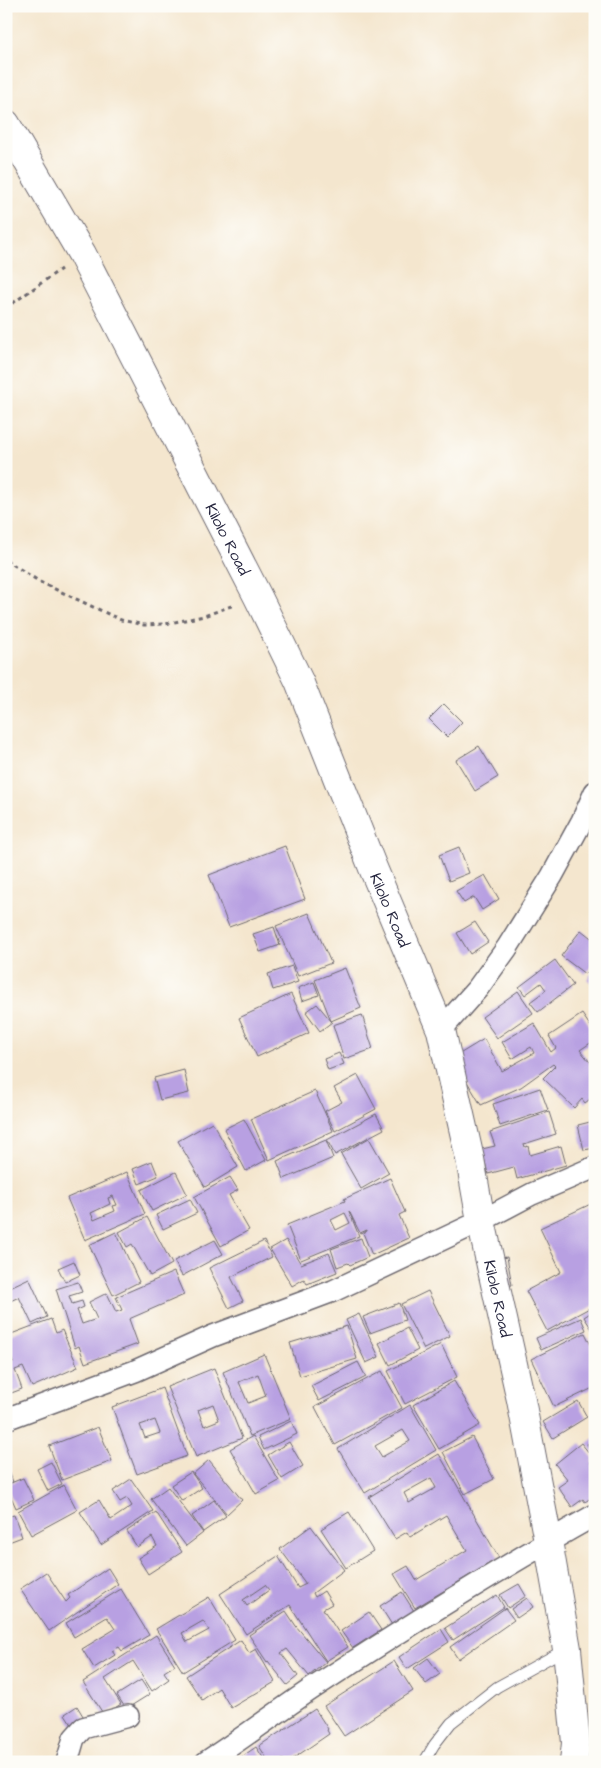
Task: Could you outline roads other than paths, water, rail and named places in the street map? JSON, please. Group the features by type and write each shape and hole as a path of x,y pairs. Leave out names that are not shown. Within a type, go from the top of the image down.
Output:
{"main road":[{"name":"Kilolo Road","path":"6,124 82,254 258,597 299,681 440,1030 470,1159 481,1221 521,1400 548,1541 567,1649 576,1743 574,1762"}],"street":[{"path":"440,1030 478,988 507,948 552,876 582,821 595,792"},
{"path":"6,1418 135,1371 213,1336 333,1291 481,1221 532,1194 595,1167"},
{"path":"206,1762 297,1699 401,1631 548,1541 595,1515"},
{"path":"68,1762 74,1738 83,1728 128,1716"}],"lane":[{"path":"424,1762 434,1745 451,1724 489,1693 567,1649"}]}
